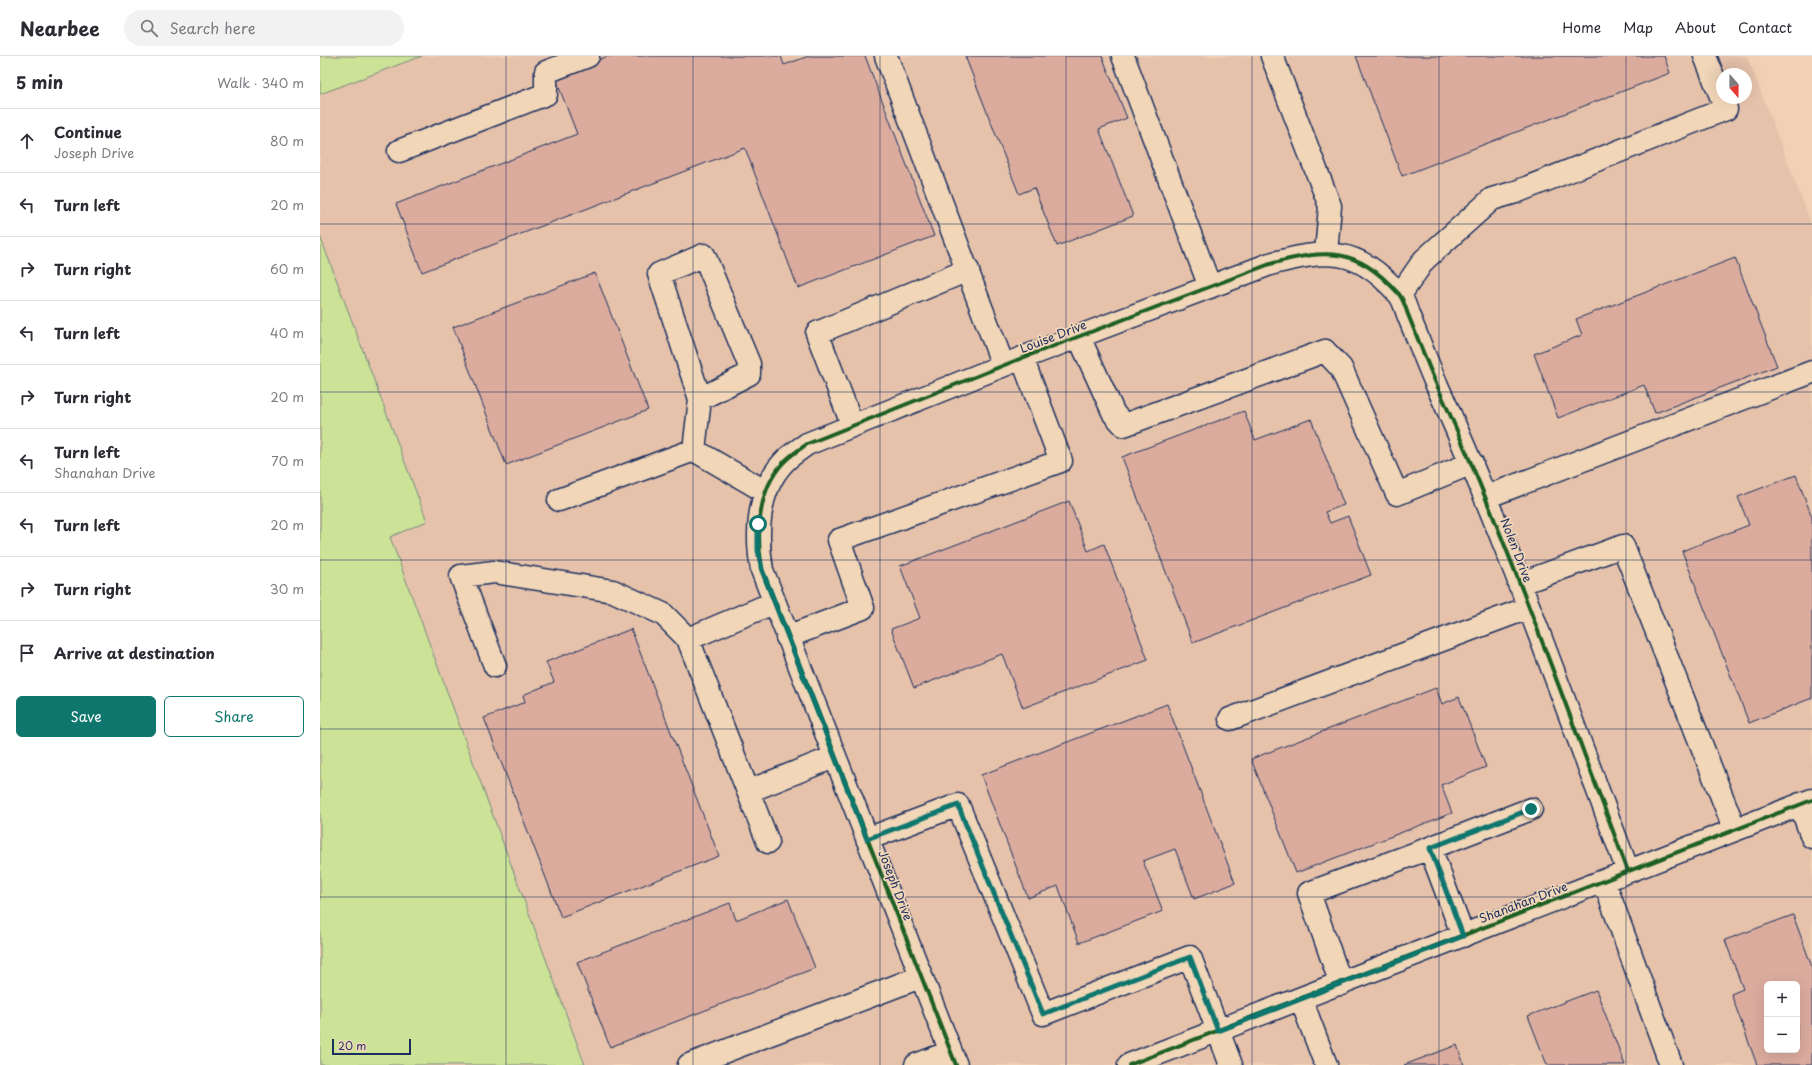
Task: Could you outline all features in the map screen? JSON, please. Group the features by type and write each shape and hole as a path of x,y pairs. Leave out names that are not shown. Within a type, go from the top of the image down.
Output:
{"street":[{"path":"399,151 546,94 546,72 588,56"},
{"path":"787,637 864,608 839,540 1061,461 968,270 886,56"},
{"path":"1123,56 1210,287"},
{"path":"1272,56 1330,206 1326,253"},
{"path":"1400,294 1424,260 1492,199 1516,192 1726,109 1705,56"},
{"name":"Louise Drive","path":"770,483 791,455 807,444 852,424 1013,362 1270,264 1301,256 1326,253 1343,255 1354,260"},
{"path":"694,450 700,399 659,274 704,255 749,364 750,374 700,399"},
{"name":"Nolen Drive","path":"1354,260 1372,268 1400,294 1430,370 1472,462 1486,497 1628,871"},
{"path":"852,424 817,332 968,270"},
{"path":"1079,337 1114,414 1124,425 1325,351 1341,368 1397,494 1472,462"},
{"path":"1486,497 1812,372"},
{"path":"559,500 694,450 770,483"},
{"name":"Joseph Drive","path":"770,483 758,524 758,550 762,570 773,603 867,839 920,978 953,1058"},
{"path":"1519,584 1623,546 1735,830"},
{"path":"495,666 461,576 494,572 613,591 663,614 688,639 768,842"},
{"path":"688,639 773,603"},
{"path":"1230,719 1528,608"},
{"path":"749,791 834,757"},
{"path":"1806,802 1812,837"},
{"name":"Shanahan Drive","path":"1129,1065 1341,984 1806,802"},
{"path":"867,839 958,805 1043,1014 1190,957 1231,1065"},
{"path":"1341,984 1309,893 1531,809"},
{"path":"1430,848 1463,936"},
{"path":"1604,881 1671,1065"},
{"path":"689,1065 920,978"},
{"path":"1301,999 1326,1065"},
{"path":"916,1065 953,1058"}],"shaded area":[{"path":"422,56 1747,56 1752,68 1716,68 1716,104 1752,104 1752,69 1812,226 1812,1065 585,1065 390,536 427,521 320,236 320,94"}],"green space":[{"path":"320,56 422,56 320,94"},
{"path":"320,236 427,521 390,537 585,1065 320,1065"}],"building":[{"path":"608,56 781,56 784,65 809,56 865,56 934,236 798,288 745,148 422,272 396,204 577,134 555,77"},
{"path":"965,56 1102,56 1127,118 1099,129 1133,216 1057,246 1034,188 1019,194"},
{"path":"1356,56 1664,56 1670,73 1402,176"},
{"path":"1735,258 1777,366 1655,413 1644,385 1558,418 1534,354 1582,335 1576,319"},
{"path":"595,273 648,410 506,465 453,327"},
{"path":"1244,411 1255,440 1311,419 1344,505 1325,512 1330,523 1348,516 1371,575 1193,643 1122,457"},
{"path":"1796,475 1812,517 1812,698 1749,723 1682,551 1749,525 1738,497"},
{"path":"1069,501 1088,551 1104,544 1148,660 1023,708 1002,654 914,688 891,629 920,618 900,566"},
{"path":"631,629 719,856 561,917 484,718 525,702 523,695 554,682 546,662"},
{"path":"1436,688 1442,704 1459,697 1486,767 1441,785 1452,813 1296,873 1251,759"},
{"path":"1167,704 1235,883 1194,899 1175,849 1143,861 1163,911 1079,943 1058,886 1028,898 981,775"},
{"path":"788,899 815,968 610,1047 577,962 730,903 736,920"},
{"path":"1793,915 1812,967 1812,1065 1757,1065 1731,994 1743,989 1725,940"},
{"path":"1596,990 1625,1065 1547,1065 1528,1016"},
{"path":"1457,1045 1464,1065 1404,1065"}],"cycle path":[{"path":"956,1065 762,570 759,542 760,514 768,487 774,474 783,463 807,444 1022,358 1270,264 1308,256 1324,254 1339,255 1354,259 1368,267 1382,278 1402,298 1512,563 1628,871"},
{"path":"1129,1065 1812,800"}],"route":[{"path":"758,524 758,550 762,570 773,603 867,839 958,805 1043,1014 1190,957 1218,1031 1463,936 1430,848 1531,809"}]}
